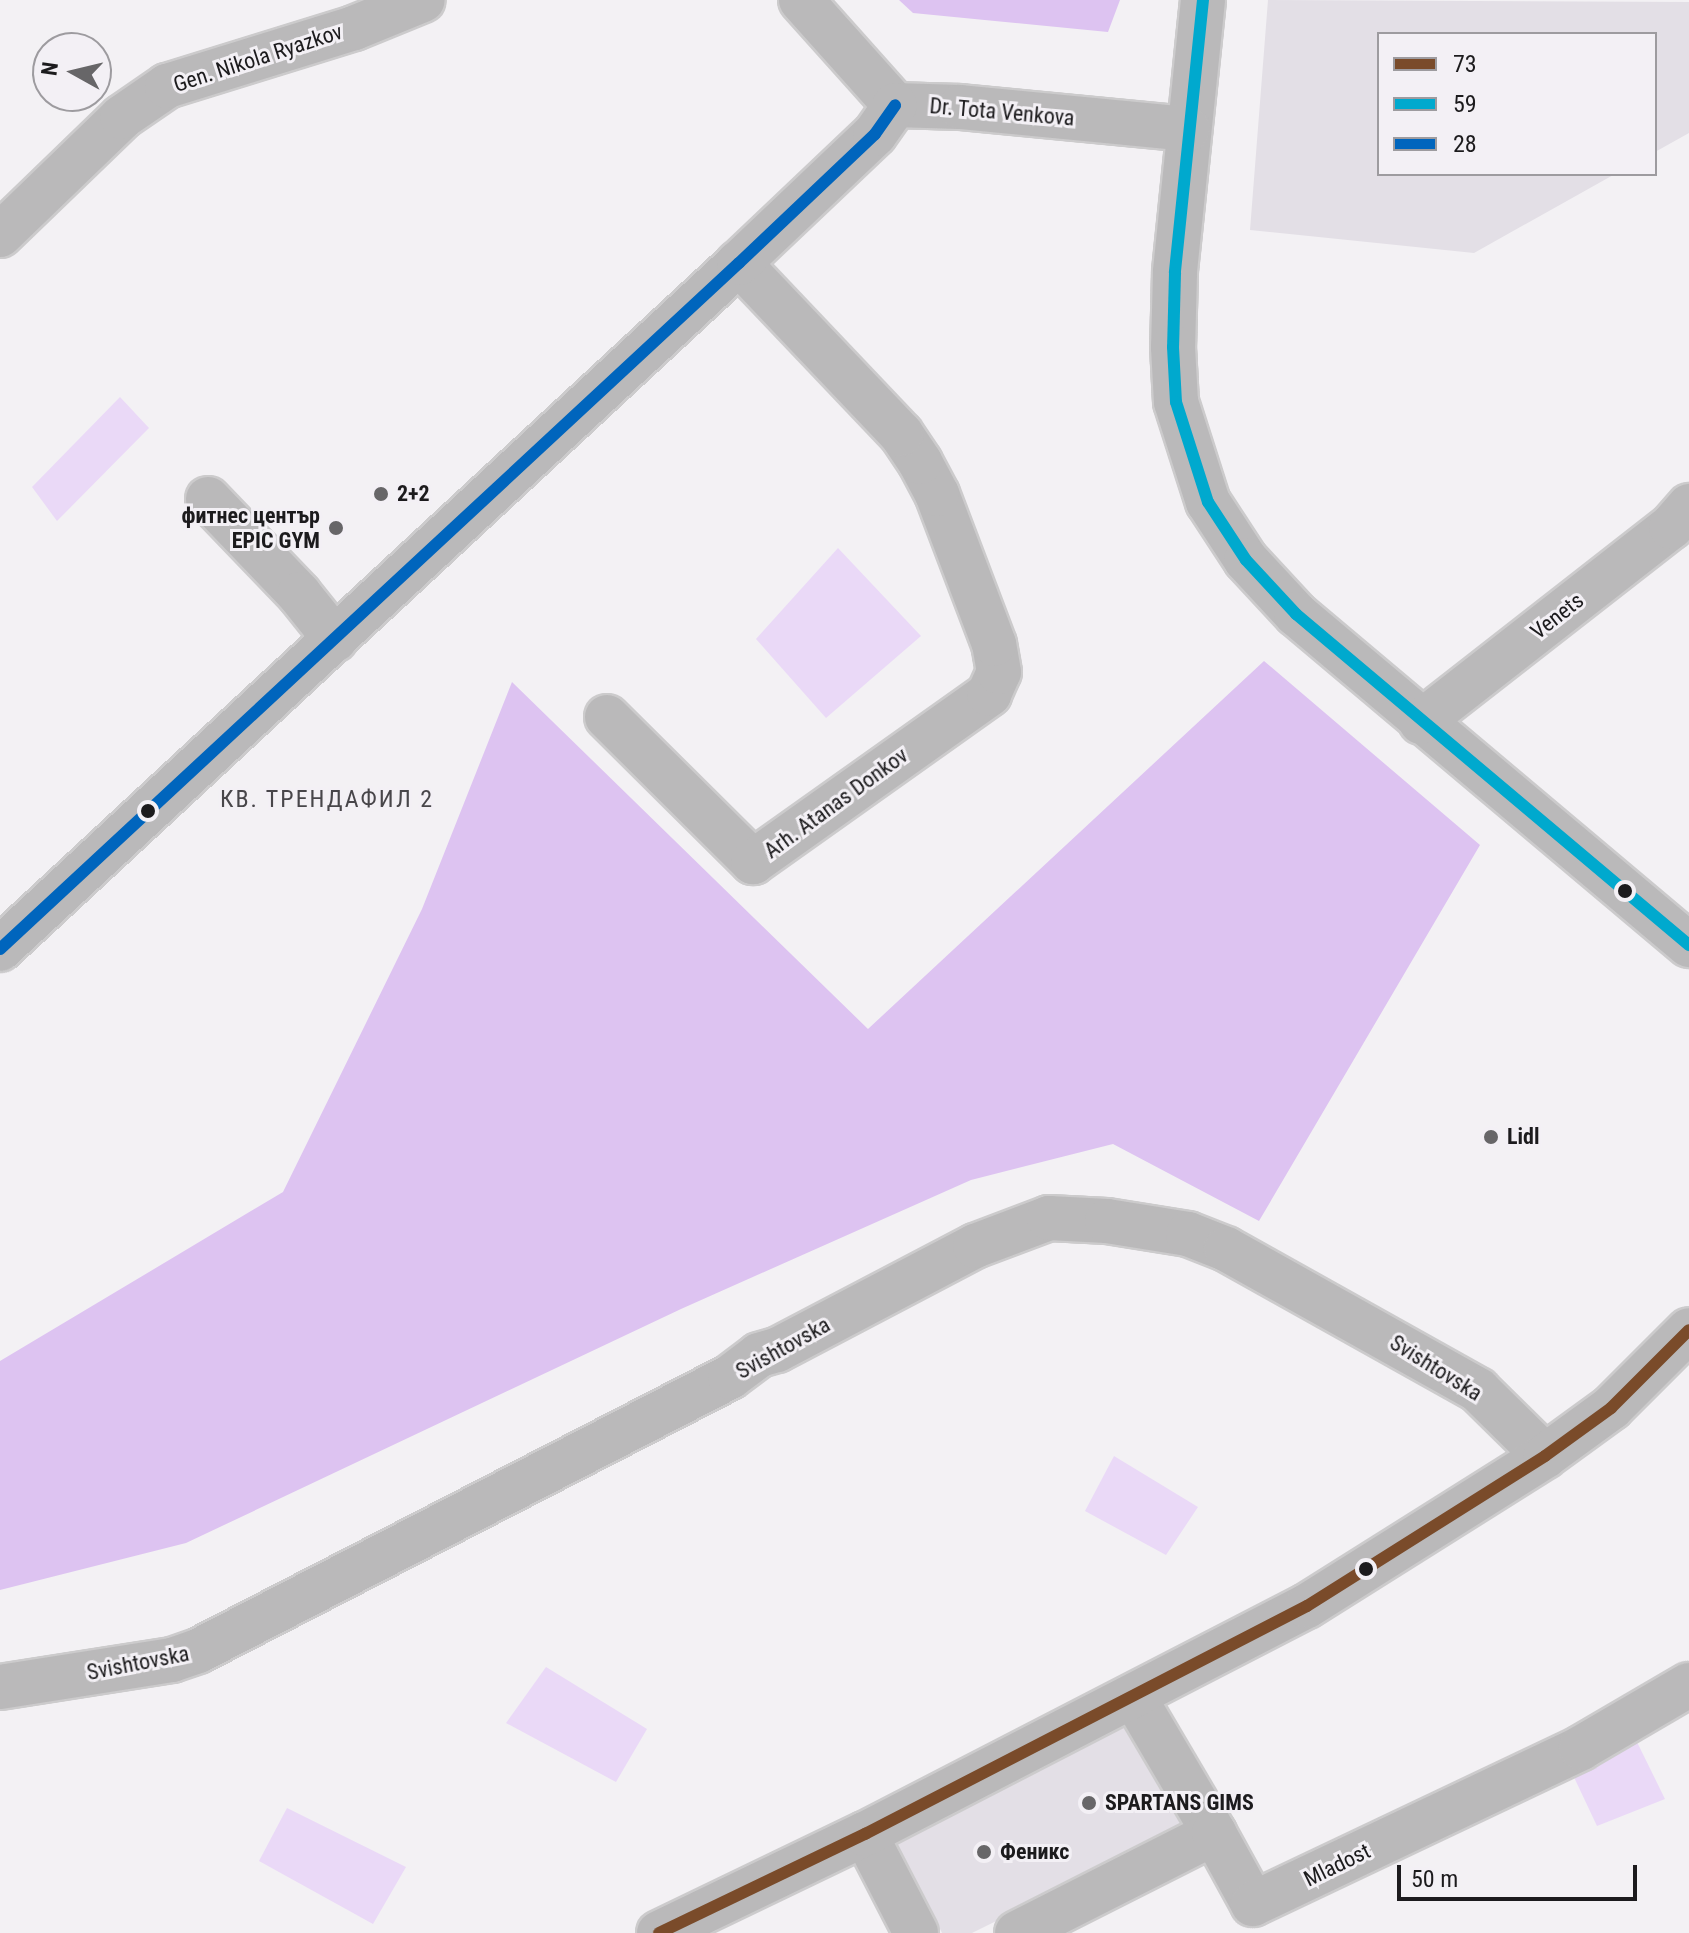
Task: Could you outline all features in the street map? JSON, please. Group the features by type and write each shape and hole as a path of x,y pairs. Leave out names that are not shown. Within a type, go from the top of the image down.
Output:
{"street":[{"name":"Gen. Nikola Ryazkov","path":"0,235 122,117 167,86 354,28 423,0"},
{"path":"0,949 875,134 895,105 801,0"},
{"path":"1203,0 1175,273 1174,361 1176,402 1208,502 1246,560 1296,614 1421,722 1686,940"},
{"name":"Dr. Tota Venkova","path":"895,105 960,107 1188,129"},
{"name":"Arh. Atanas Donkov","path":"607,717 753,862 989,694 999,672 994,644 937,494 920,462 901,434 739,263"},
{"path":"208,499 299,594 335,639"},
{"name":"Venets","path":"1421,722 1671,527 1689,506"},
{"name":"Svishtovska","path":"0,1687 172,1660 198,1651 730,1377 759,1355 777,1350 975,1246 1049,1218 1107,1221 1188,1234 1226,1249 1478,1390 1545,1456"},
{"path":"659,1933 865,1834 1307,1606 1545,1456 1611,1408 1689,1330"},
{"name":"Mladost","path":"1214,1833 1253,1904 1581,1748 1689,1685"},
{"path":"1017,1933 1214,1833 1134,1697"},
{"path":"865,1834 916,1933"}],"shaded area":[{"path":"899,0 1120,0 1108,32 913,13"},
{"path":"1268,0 1689,2 1689,133 1657,151 1657,32 1377,32 1377,176 1611,176 1474,253 1250,230"},
{"path":"120,397 149,428 57,521 32,487"},
{"path":"838,548 921,636 826,718 756,639"},
{"path":"1264,661 1480,845 1259,1221 1113,1144 971,1180 681,1309 186,1543 0,1590 0,1361 283,1192 422,909 512,682 868,1029"},
{"path":"1114,1456 1198,1507 1166,1555 1085,1511"},
{"path":"546,1667 647,1729 616,1782 506,1723"},
{"path":"1131,1722 1187,1827 972,1933 942,1933 896,1842"},
{"path":"1636,1740 1665,1799 1597,1826 1572,1773"},
{"path":"287,1808 406,1867 373,1924 259,1861"}],"transit line":[{"name":"59","path":"1203,0 1175,273 1173,347 1176,402 1208,502 1246,560 1296,614 1689,945"},
{"name":"28","path":"0,949 739,263 875,134 895,105"},
{"name":"73","path":"659,1933 865,1834 1307,1606 1545,1456 1611,1408 1689,1330"}],"place":[{"name":"2+2","path":"381,494"},
{"name":"фитнес център EPIC GYM","path":"336,528"},
{"name":"Lidl","path":"1491,1137"},
{"name":"SPARTANS GIMS","path":"1089,1803"},
{"name":"Феникс","path":"984,1852"}],"district":[{"name":"КВ. ТРЕНДАФИЛ 2","path":"327,800"}]}
